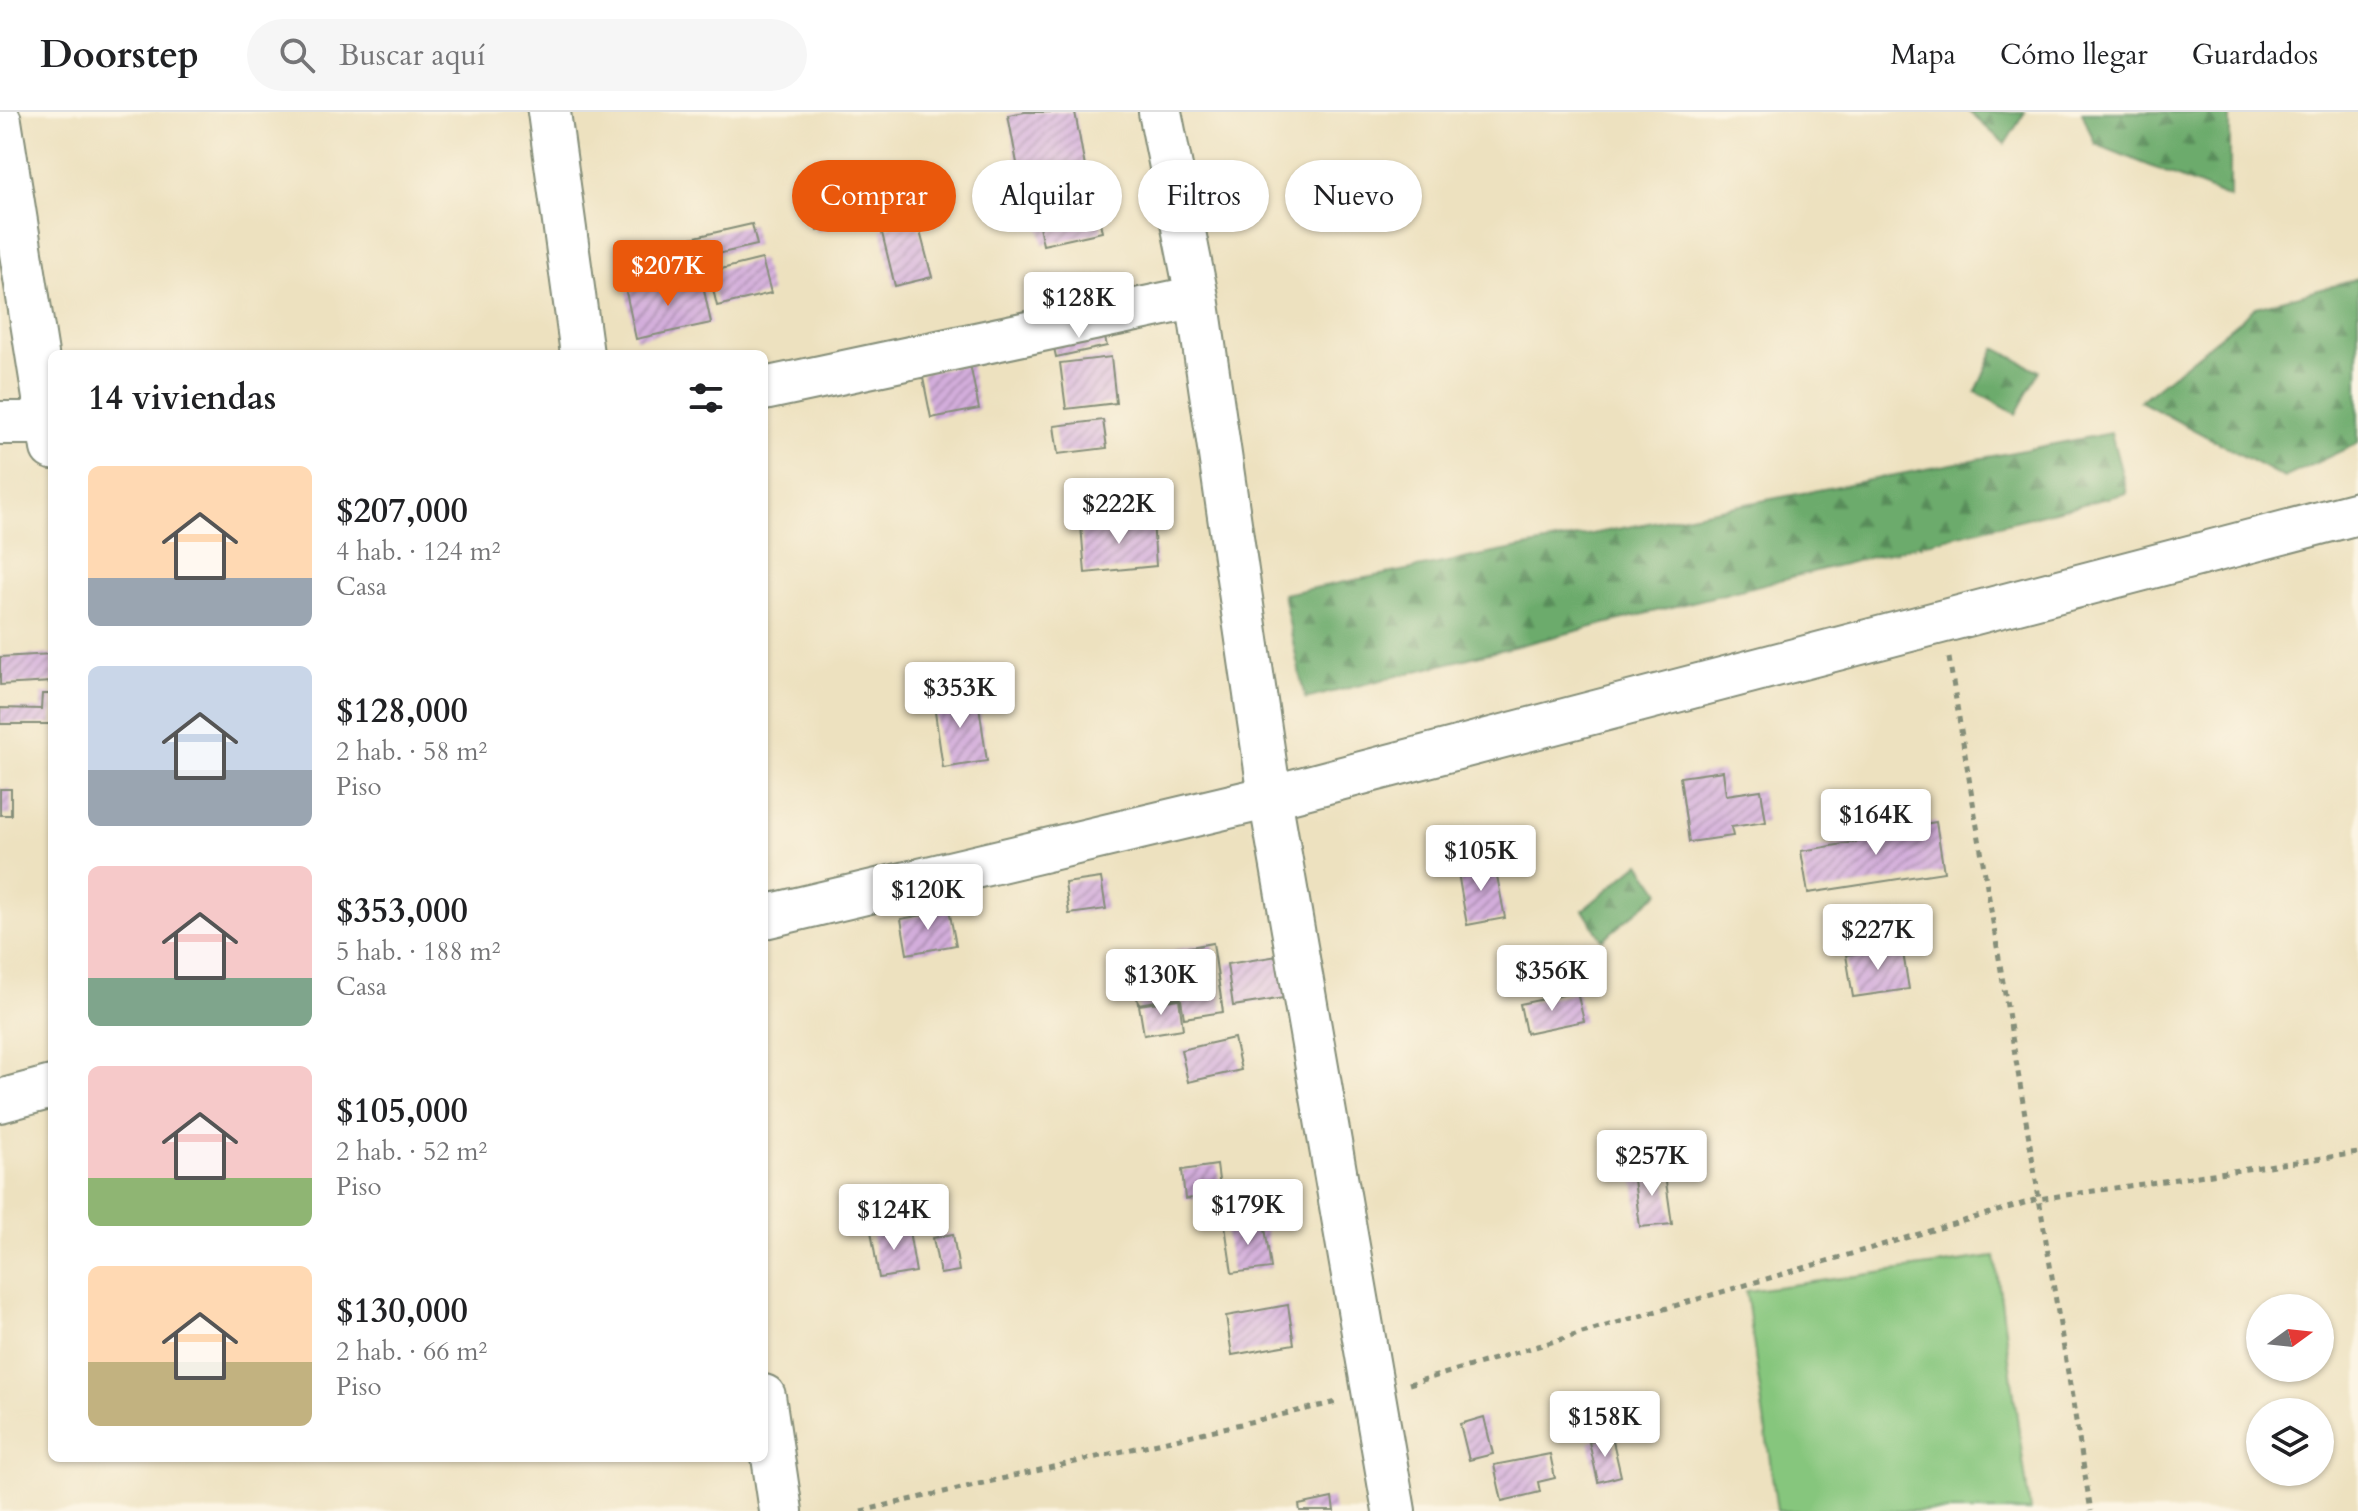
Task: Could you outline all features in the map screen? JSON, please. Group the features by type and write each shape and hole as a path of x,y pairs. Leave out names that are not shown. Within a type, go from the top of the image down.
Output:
{"street":[{"path":"549,112 581,350"},
{"path":"1160,112 1197,297 1270,797 1394,1511"},
{"path":"0,121 48,414"},
{"path":"768,388 1197,297"},
{"path":"0,423 48,431"},
{"path":"768,916 1270,797 2358,513"},
{"path":"0,1101 48,1088"},
{"path":"768,1423 781,1511"}],"path":[{"path":"1943,621 2091,1511"},
{"path":"861,1511 1373,1394 2038,1199 2358,1153"}],"green space":[{"path":"1969,112 2025,112 2005,144"},
{"path":"2082,112 2230,112 2230,198 2095,144"},
{"path":"2358,279 2358,443 2284,478 2140,401 2256,307"},
{"path":"1995,348 2039,371 2016,414 1976,392"},
{"path":"2111,433 2127,493 1305,699 1283,594"},
{"path":"1640,863 1660,892 1602,940 1583,910"},
{"path":"1995,1257 2030,1511 1777,1511 1746,1291"}],"building":[{"path":"1075,112 1084,160 1016,160 1008,115"},
{"path":"752,224 757,245 652,269 647,248"},
{"path":"882,232 920,232 932,277 895,286"},
{"path":"1040,232 1102,232 1043,245"},
{"path":"762,259 771,293 717,306 709,272"},
{"path":"701,276 711,323 636,339 626,292"},
{"path":"1101,323 1107,346 1056,357 1051,334"},
{"path":"1111,357 1116,403 1066,409 1060,363"},
{"path":"970,364 979,409 931,418 922,373"},
{"path":"1103,420 1107,448 1058,454 1054,426"},
{"path":"1153,519 1156,566 1085,573 1081,525"},
{"path":"48,654 48,682 0,685 0,657"},
{"path":"977,692 987,761 943,768 933,698"},
{"path":"42,694 48,694 48,724 0,724 0,708 41,709"},
{"path":"1723,771 1726,795 1761,790 1766,822 1731,827 1733,836 1689,842 1680,777"},
{"path":"0,789 11,789 11,815 0,815"},
{"path":"1912,819 1913,826 1936,822 1944,872 1808,893 1801,851 1868,840 1865,826"},
{"path":"1494,860 1505,918 1467,925 1457,867"},
{"path":"1101,878 1106,909 1069,914 1065,883"},
{"path":"949,910 956,945 907,954 901,919"},
{"path":"1213,943 1223,1012 1184,1018 1173,950"},
{"path":"1902,947 1909,989 1853,997 1846,955"},
{"path":"1284,955 1290,997 1233,1006 1227,964"},
{"path":"1174,964 1179,997 1138,1004 1133,969"},
{"path":"1577,992 1584,1021 1526,1033 1520,1004"},
{"path":"1179,999 1183,1029 1144,1035 1139,1005"},
{"path":"1234,1038 1241,1070 1188,1082 1181,1050"},
{"path":"1217,1165 1221,1195 1185,1199 1182,1170"},
{"path":"1664,1168 1672,1224 1640,1227 1633,1172"},
{"path":"1264,1221 1271,1268 1232,1273 1225,1226"},
{"path":"908,1225 916,1272 879,1278 871,1231"},
{"path":"953,1234 959,1271 940,1274 933,1238"},
{"path":"1288,1305 1294,1344 1232,1355 1226,1316"},
{"path":"1484,1417 1493,1454 1469,1460 1460,1424"},
{"path":"1612,1437 1621,1476 1598,1482 1589,1442"},
{"path":"1550,1454 1555,1478 1538,1482 1540,1492 1502,1501 1494,1465"},
{"path":"1332,1498 1334,1511 1300,1511 1299,1505"}]}
